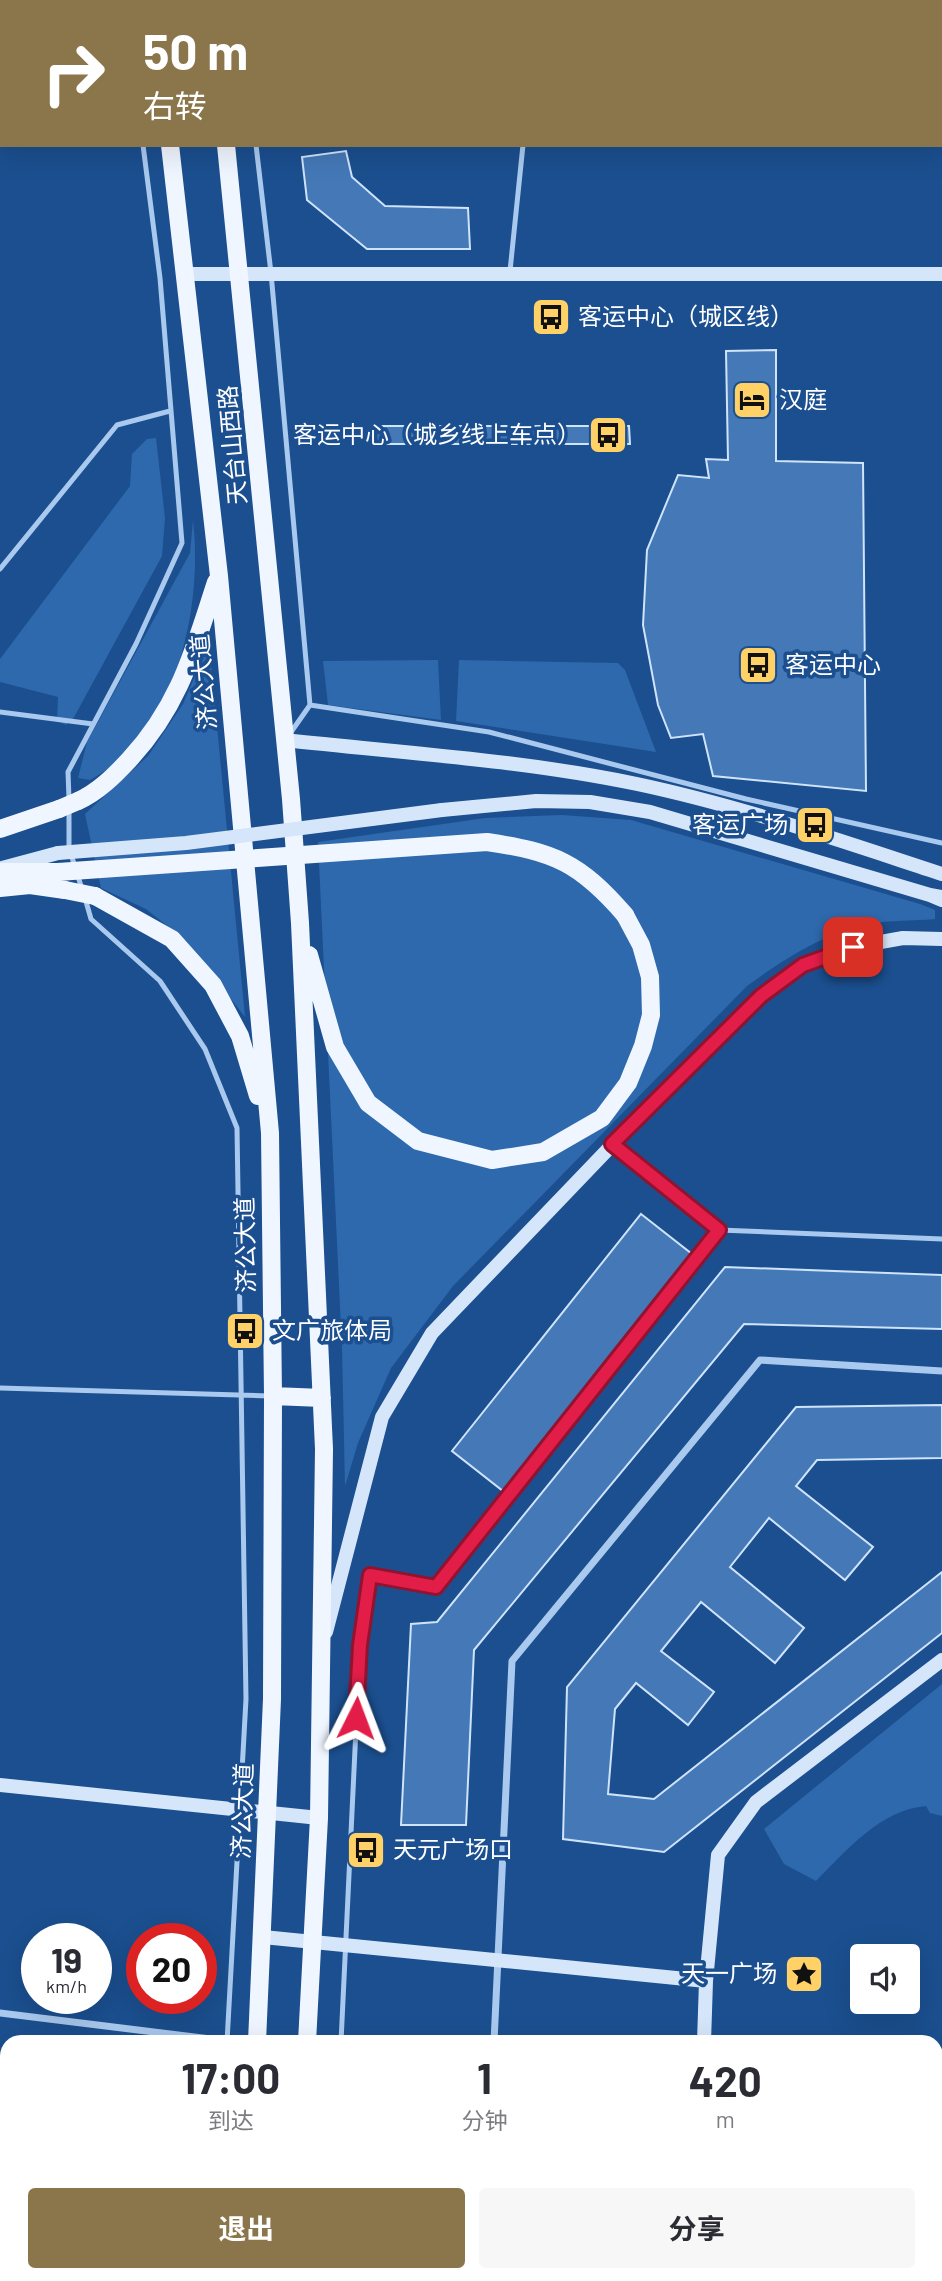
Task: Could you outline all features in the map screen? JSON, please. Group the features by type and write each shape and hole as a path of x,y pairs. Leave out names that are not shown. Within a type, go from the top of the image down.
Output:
{"main road":[{"name":"天台山西路","path":"170,147 219,576"},
{"name":"天台山西路","path":"226,147 241,274 285,740"},
{"path":"185,274 942,274"},
{"path":"0,829 78,801 114,777 155,732 187,673 219,576"},
{"name":"济公大道","path":"219,576 270,1133 272,1699 257,2035"},
{"path":"307,2035 319,1818 323,1644 322,1398 300,923 285,740 522,766 636,784 771,818 942,874"},
{"path":"0,859 186,843 442,810 536,801 590,802 650,812 938,897"},
{"path":"0,870 58,872 487,842 530,848 567,861 597,882 625,915 641,945 647,966 650,1003 643,1046 628,1083 602,1118 543,1152 492,1160 418,1141 368,1103 335,1047 300,923"},
{"path":"0,870 58,853"},
{"path":"0,888 30,886 95,897 172,939 213,985 240,1036 270,1133"},
{"path":"323,1644 382,1417 432,1333 612,1144 761,996 803,965 853,947 903,938 942,939"},
{"path":"273,1396 322,1398"},
{"path":"704,2035 706,1981 718,1855 757,1802 942,1660"},
{"path":"0,1786 319,1818"},
{"path":"263,1937 706,1981"}],"street":[{"path":"494,2035 512,1661 760,1360 942,1371"},
{"path":"0,2013 172,2035"}],"lane":[{"path":"143,147 160,278 182,542 136,644 68,772 69,848 91,919 160,981 205,1049 237,1128 246,1699 227,2035"},
{"path":"256,147 271,274 310,705 285,740"},
{"path":"510,274 523,147"},
{"path":"0,569 117,425 170,411"},
{"path":"310,705 489,732 746,799 942,843"},
{"path":"0,712 93,724"},
{"path":"612,1144 719,1230 942,1239"},
{"path":"342,2035 348,1944 360,1645 370,1575 436,1587 719,1230"},
{"path":"0,1388 273,1396"}],"shaded area":[{"path":"156,438 165,518 162,556 73,719 66,725 57,721 58,697 0,682 0,659 130,486 132,454 147,439"},
{"path":"193,520 194,583 190,615 173,680 142,736 121,759 90,780 78,778 87,742 190,553"},
{"path":"209,643 245,1017 186,941 146,909 101,888 85,814 148,756 183,704"},
{"path":"438,660 441,720 328,705 323,661"},
{"path":"459,660 618,663 625,670 656,752 456,721"},
{"path":"562,815 631,820 920,904 935,910 935,919 877,923 852,928 790,957 747,986 453,1286 391,1368 358,1443 345,1486 342,1348 318,842 485,818"},
{"path":"942,1684 942,1816 930,1813 926,1806 894,1815 865,1833 816,1881 784,1864 764,1829"}],"building":[{"path":"346,151 352,177 385,206 468,208 470,249 367,249 307,200 302,157"},
{"name":"客运中心","path":"776,350 776,461 863,463 866,791 713,776 703,734 671,738 658,705 643,625 647,550 678,475 709,478 706,459 728,460 726,351"},
{"path":"371,426 629,426 630,444 372,444"},
{"path":"641,1214 692,1254 503,1491 452,1451"},
{"path":"725,1267 942,1275 942,1329 744,1324 474,1650 466,1825 401,1825 411,1624 437,1622"},
{"path":"942,1405 942,1458 817,1460 796,1486 873,1547 845,1580 769,1518 730,1567 804,1628 775,1663 701,1602 661,1651 714,1692 688,1725 636,1683 615,1709 608,1794 654,1799 942,1572 942,1633 664,1852 563,1839 567,1687 796,1407"}],"place":[{"name":"客运中心（城区线）","path":"551,317"},
{"name":"汉庭","path":"752,400"},
{"name":"客运中心（城乡线上车点）","path":"608,435"},
{"name":"客运中心","path":"758,665"},
{"name":"客运广场","path":"815,825"},
{"name":"文广旅体局","path":"245,1331"},
{"name":"天元广场口","path":"366,1850"},
{"name":"天一广场","path":"804,1974"}],"route":[{"path":"356,1718 360,1645 370,1575 436,1587 719,1230 612,1144 761,996 803,965 853,947"}]}
